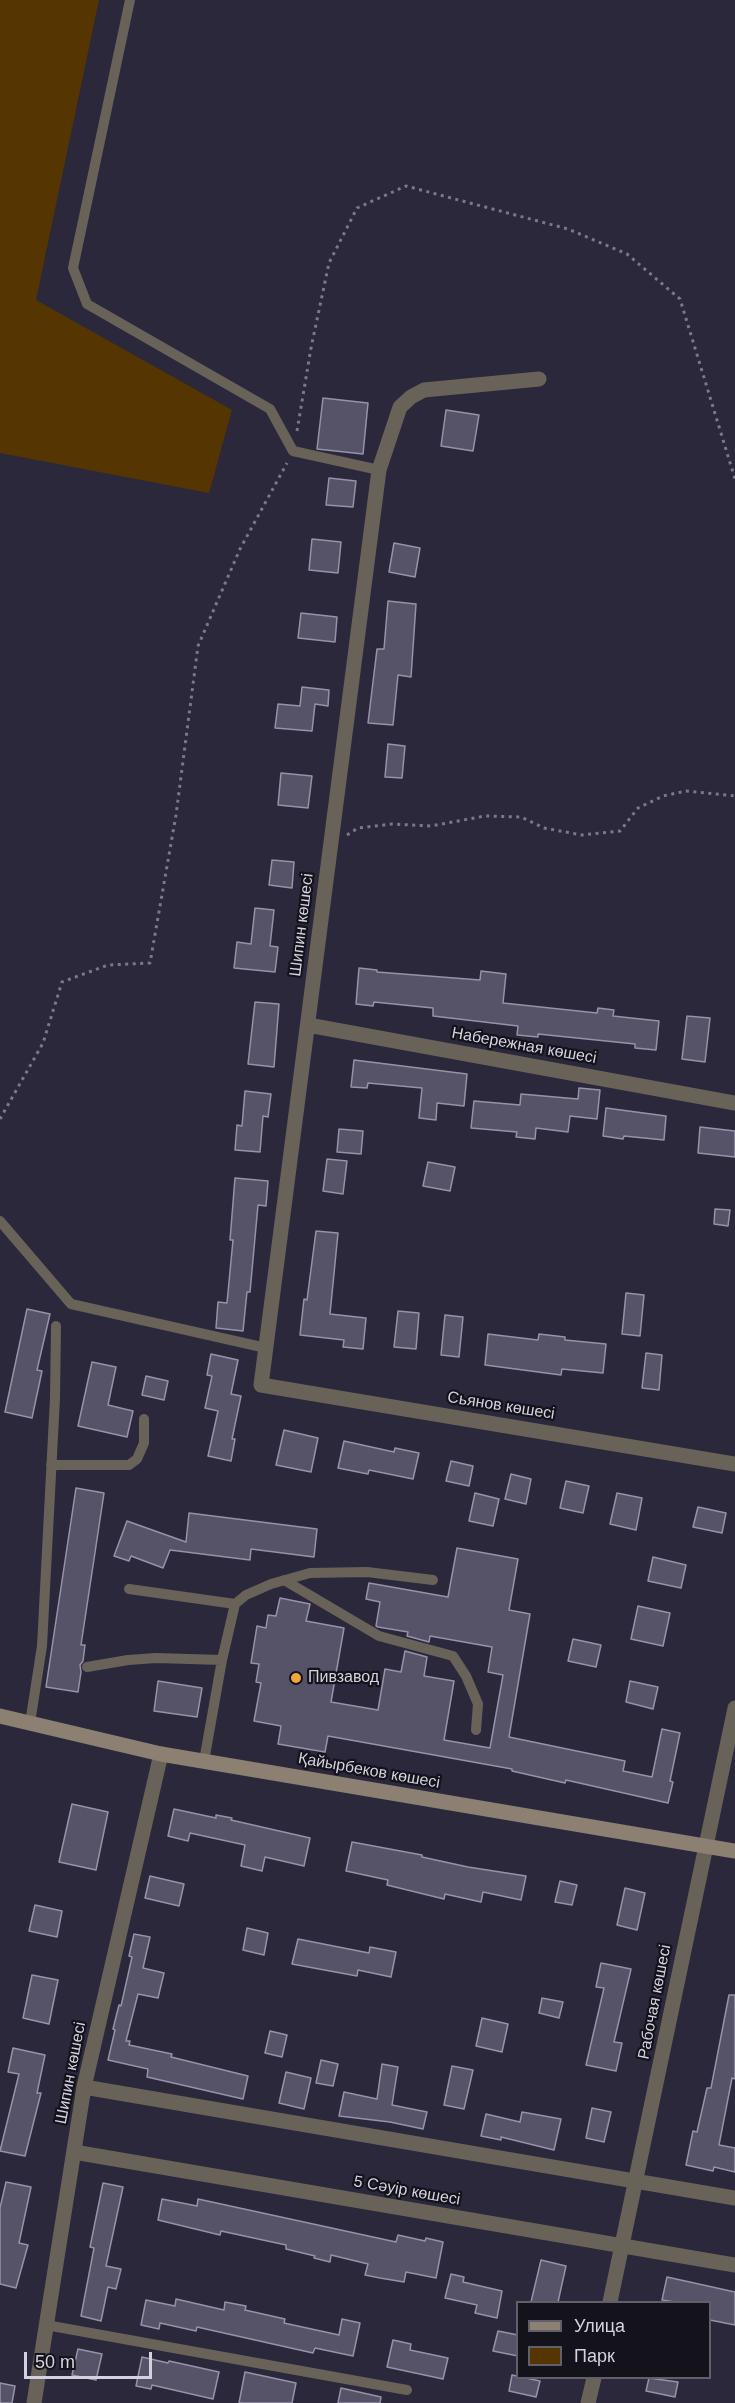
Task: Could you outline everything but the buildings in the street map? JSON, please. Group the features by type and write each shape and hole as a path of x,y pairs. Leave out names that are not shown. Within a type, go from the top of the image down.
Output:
{"main road":[{"name":"Қайырбеков көшесі","path":"0,1716 161,1754 735,1851"}],"street":[{"name":"Шипин көшесі","path":"261,1385 379,470 400,407 411,397 424,390 539,379"},
{"name":"Набережная көшесі","path":"308,1025 735,1102"},
{"name":"Сьянов көшесі","path":"261,1385 735,1464"},
{"name":"Рабочая көшесі","path":"610,2301 735,1708"},
{"name":"Шипин көшесі","path":"34,2403 84,2087 161,1754"},
{"path":"84,2087 735,2198"},
{"name":"5 Сәуір көшесі","path":"74,2151 735,2265"},
{"path":"588,2403 594,2379"}],"lane":[{"path":"130,0 73,268 87,304 270,409 293,451 379,470"},
{"path":"0,1221 70,1304 266,1348"},
{"path":"30,1723 42,1646 56,1326"},
{"path":"51,1465 129,1465 137,1459 144,1443 144,1419"},
{"path":"204,1761 222,1660 235,1604 246,1595 284,1580 310,1573 368,1572 433,1580"},
{"path":"284,1580 379,1636 453,1656 466,1676 478,1704 476,1730"},
{"path":"129,1588 235,1604"},
{"path":"87,1667 156,1658 222,1660"},
{"path":"46,2325 407,2390"}],"path":[{"path":"0,1119 43,1043 62,982 108,965 150,963 176,815 198,646 240,549 293,451 329,263 357,208 406,186 568,229 627,254 680,299 735,479"},
{"path":"331,846 358,828 392,824 431,826 485,816 521,817 544,828 582,835 620,831 638,808 663,796 686,791 735,796"}],"green space":[{"path":"0,0 99,0 36,300 232,410 209,493 0,453"}],"place":[{"name":"Пивзавод","path":"296,1678"}]}
